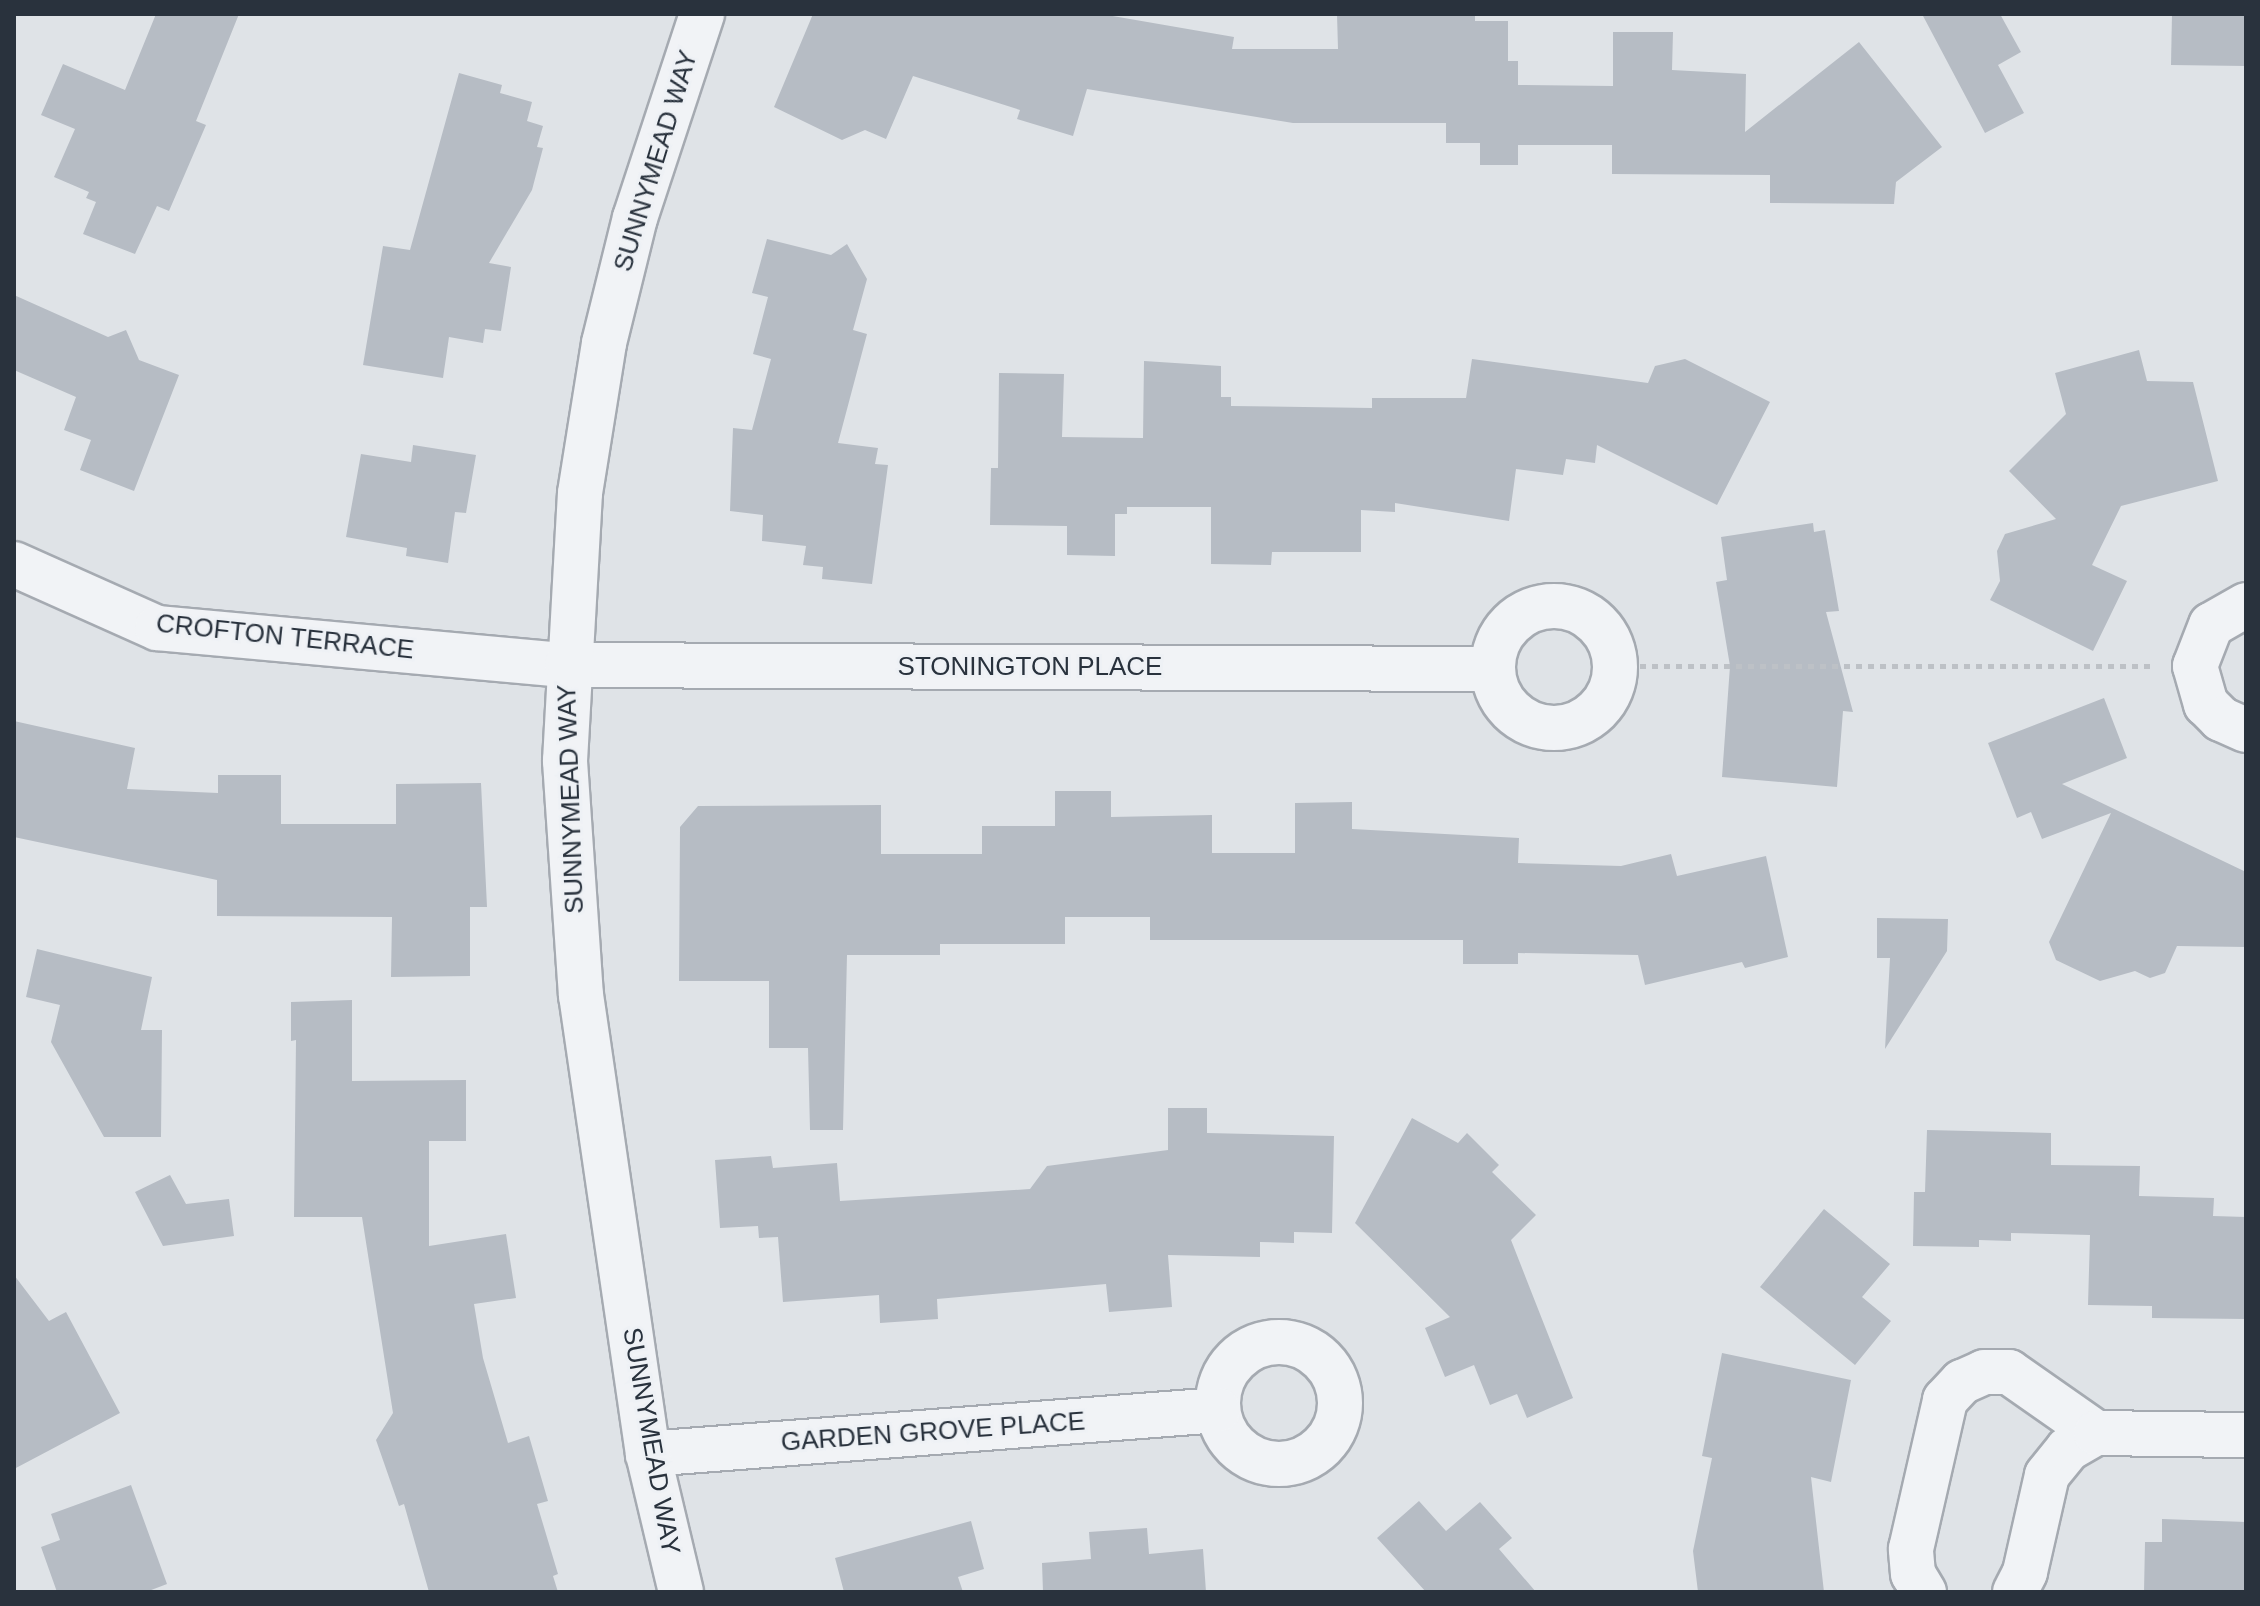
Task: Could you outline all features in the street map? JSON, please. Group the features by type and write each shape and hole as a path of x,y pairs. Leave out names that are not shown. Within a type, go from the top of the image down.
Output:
{"street":[{"name":"SUNNYMEAD WAY","path":"681,1592 648,1454 581,996 568,857 567,665 580,493 604,343 635,218 702,14"},
{"name":"CROFTON TERRACE","path":"14,564 157,628 567,665"},
{"path":"1554,605 1581,613 1604,630 1616,666 1602,706 1576,723 1545,728 1508,708 1493,669 1495,649 1517,618 1554,605"},
{"path":"2246,605 2211,625 2195,666 2206,704 2221,719 2246,730"},
{"name":"STONINGTON PLACE","path":"567,665 1493,669"},
{"path":"1924,1592 1913,1574 1911,1549 1945,1400 1962,1382 1984,1372 2009,1372 2096,1433"},
{"name":"GARDEN GROVE PLACE","path":"648,1454 1218,1410"},
{"path":"2015,1592 2025,1572 2047,1475 2068,1449 2096,1433 2246,1435"}],"path":[{"path":"1616,666 2195,666"}],"building":[{"path":"156,14 239,14 196,121 206,125 169,211 157,206 135,254 83,234 96,202 86,198 89,192 54,177 75,129 41,115 63,64 125,90"},
{"path":"813,14 1101,14 1234,37 1232,49 1338,49 1337,14 1475,14 1475,21 1508,21 1508,61 1518,61 1518,85 1613,86 1613,32 1673,32 1672,70 1746,74 1745,132 1859,42 1942,147 1896,182 1894,204 1770,203 1770,175 1612,174 1612,145 1518,145 1518,165 1480,165 1480,143 1446,143 1446,123 1293,123 1087,89 1073,136 1017,119 1020,110 913,76 886,139 865,130 842,140 774,107"},
{"path":"1922,14 2000,14 2021,52 1998,65 2024,113 1985,133"},
{"path":"2172,14 2246,14 2246,66 2171,65"},
{"path":"459,73 502,85 500,93 532,102 527,121 543,126 537,147 543,148 532,190 489,263 511,267 501,331 485,329 483,343 449,337 443,378 363,365 383,246 410,250"},
{"path":"767,239 831,255 847,244 867,279 853,330 867,334 838,443 878,448 875,464 888,465 872,584 822,579 823,567 803,565 806,546 762,541 763,515 730,511 733,428 752,430 771,359 753,354 768,297 752,293"},
{"path":"14,295 108,337 126,330 139,360 179,375 134,491 80,470 91,440 64,430 76,397 14,370"},
{"path":"2139,350 2147,381 2193,382 2218,481 2121,506 2092,565 2127,581 2093,651 1990,600 2000,581 1997,551 2005,534 2056,519 2009,471 2066,414 2055,373"},
{"path":"1472,359 1648,383 1655,366 1685,359 1770,402 1717,505 1597,445 1595,463 1566,459 1563,475 1516,469 1509,521 1395,503 1395,512 1361,510 1361,552 1272,552 1271,565 1211,564 1211,507 1127,507 1127,514 1115,514 1115,556 1067,555 1067,526 990,525 991,468 998,468 999,373 1064,374 1062,437 1143,438 1144,361 1221,366 1221,397 1231,397 1231,406 1372,408 1372,398 1466,398"},
{"path":"413,445 476,455 466,513 455,512 448,563 406,556 407,548 346,537 361,454 411,462"},
{"path":"1813,523 1814,532 1825,530 1839,611 1826,612 1853,712 1843,711 1837,787 1722,777 1730,666 1716,582 1727,580 1721,537"},
{"path":"2104,698 2127,758 2062,784 2246,872 2246,947 2177,946 2165,973 2150,978 2135,971 2100,981 2056,960 2049,942 2111,813 2042,839 2031,812 2017,818 1988,743"},
{"path":"14,721 135,748 127,789 218,793 218,775 281,775 281,824 396,824 396,784 481,783 487,907 470,907 470,976 391,977 392,917 217,916 217,880 14,837"},
{"path":"1055,791 1111,791 1111,817 1212,815 1212,853 1295,853 1295,803 1352,802 1352,829 1519,838 1518,863 1621,866 1671,854 1677,876 1766,856 1788,957 1745,968 1742,962 1645,985 1638,955 1518,953 1518,964 1463,964 1463,940 1150,940 1150,917 1065,917 1065,944 940,944 940,955 847,955 843,1130 810,1130 808,1048 769,1048 769,981 679,981 680,827 698,806 881,805 881,854 982,854 982,826 1055,826"},
{"path":"1877,918 1948,919 1947,951 1885,1049 1890,958 1877,958"},
{"path":"37,949 152,977 141,1030 162,1030 161,1137 104,1137 51,1042 60,1005 26,997"},
{"path":"352,1000 352,1081 466,1080 466,1141 429,1141 429,1246 506,1234 516,1298 474,1304 483,1358 508,1443 529,1436 548,1501 537,1504 558,1574 553,1576 558,1592 429,1592 404,1504 399,1506 376,1440 393,1413 362,1217 294,1217 296,1040 291,1041 291,1002"},
{"path":"1168,1108 1207,1108 1207,1133 1334,1136 1332,1233 1294,1232 1294,1243 1260,1242 1260,1257 1168,1255 1172,1307 1109,1312 1106,1284 937,1299 938,1319 880,1323 879,1295 783,1302 778,1237 759,1238 758,1226 720,1228 715,1160 771,1156 773,1168 837,1163 840,1201 1030,1189 1047,1166 1168,1150"},
{"path":"1412,1118 1458,1143 1467,1133 1499,1165 1492,1172 1536,1215 1511,1240 1573,1398 1527,1418 1517,1394 1490,1405 1474,1365 1445,1377 1425,1328 1450,1317 1355,1223"},
{"path":"1927,1130 2051,1133 2051,1165 2140,1166 2139,1196 2214,1198 2213,1216 2246,1217 2246,1319 2152,1318 2152,1306 2088,1305 2090,1235 2011,1233 2011,1241 1979,1240 1979,1247 1913,1246 1914,1192 1925,1192"},
{"path":"170,1175 186,1204 229,1199 234,1236 163,1246 135,1192"},
{"path":"1824,1209 1890,1264 1862,1297 1891,1321 1855,1365 1760,1287"},
{"path":"14,1275 49,1321 66,1312 120,1413 14,1469"},
{"path":"1722,1353 1851,1380 1831,1482 1811,1477 1824,1592 1698,1592 1693,1551 1712,1458 1702,1456"},
{"path":"131,1485 167,1584 146,1592 57,1592 41,1547 60,1540 51,1514"},
{"path":"1419,1501 1446,1531 1480,1502 1512,1538 1499,1549 1536,1592 1426,1592 1377,1538"},
{"path":"2162,1519 2246,1522 2246,1592 2144,1592 2145,1542 2162,1542"},
{"path":"971,1521 984,1569 958,1577 963,1592 844,1592 835,1558"},
{"path":"1147,1528 1149,1554 1203,1549 1206,1592 1043,1592 1042,1563 1091,1559 1089,1532"}]}
